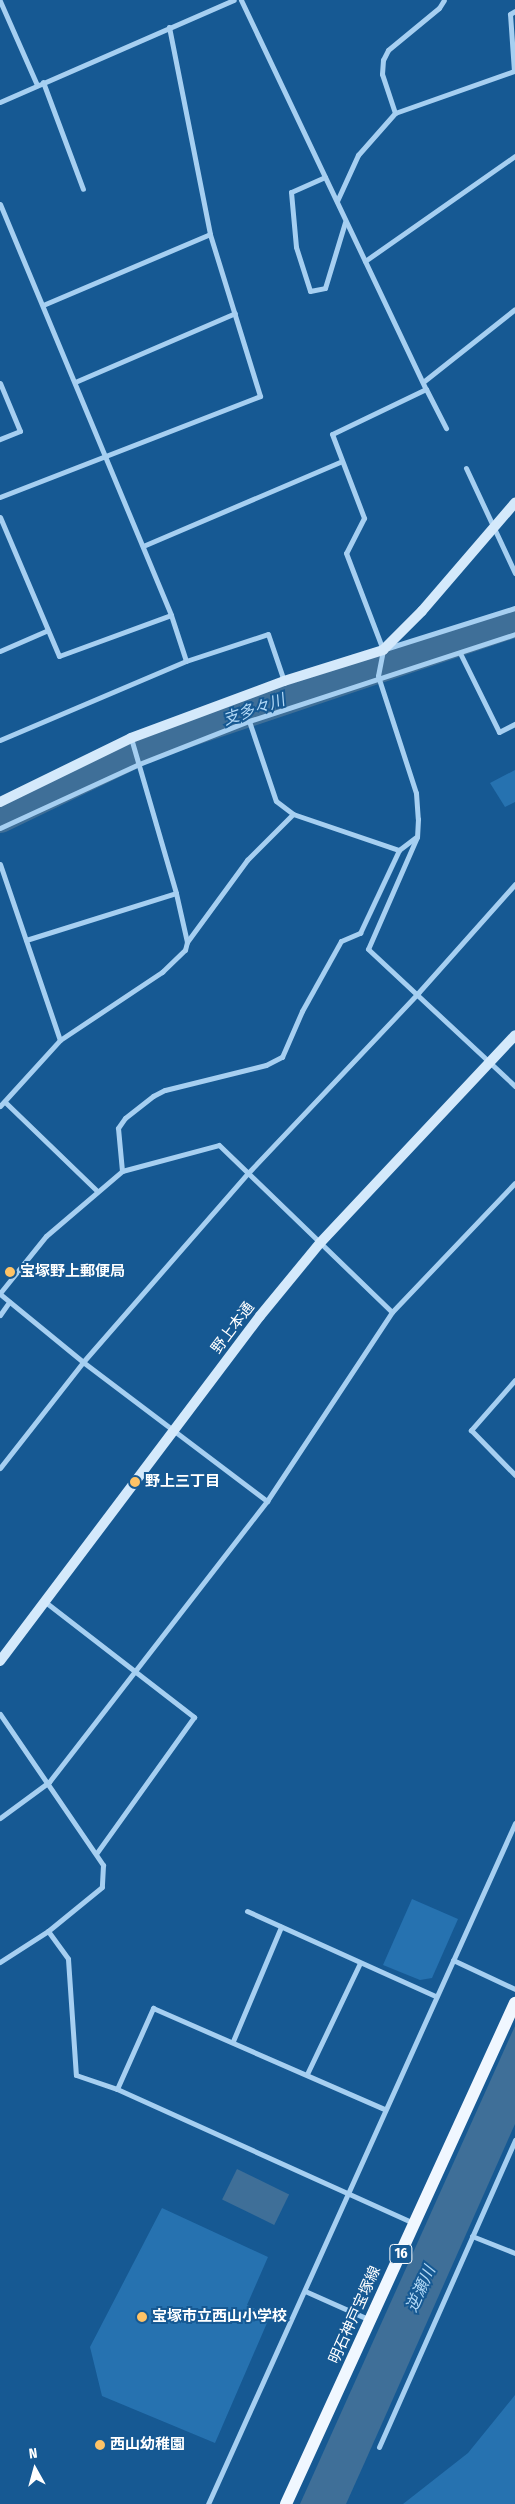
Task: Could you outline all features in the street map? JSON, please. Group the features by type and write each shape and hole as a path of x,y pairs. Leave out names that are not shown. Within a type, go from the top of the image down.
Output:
{"main road":[{"name":"明石神戸宝塚線","path":"286,2504 515,2003"}],"street":[{"path":"0,102 169,26 234,0"},
{"path":"240,0 446,428"},
{"path":"395,113 382,74 383,60 388,50 439,8 444,0"},
{"path":"0,2 37,85"},
{"path":"336,201 358,155 395,113 514,71 510,14 515,11"},
{"path":"0,497 105,458 260,396 210,234 169,26"},
{"path":"43,82 83,190"},
{"path":"365,261 515,156"},
{"path":"325,177 290,192 296,247 310,291 325,288 346,222"},
{"path":"0,204 171,615 186,661"},
{"path":"43,305 210,234"},
{"path":"423,382 515,309"},
{"path":"74,382 235,313"},
{"path":"0,383 20,431 0,439"},
{"path":"426,389 332,434 364,518 346,553 382,652 379,675 416,793 417,837 368,949 418,993 515,1086"},
{"path":"142,546 342,461"},
{"path":"466,468 515,573"},
{"path":"382,652 422,611 515,503"},
{"path":"0,517 59,656 171,615"},
{"path":"0,802 132,742 284,681 382,652 515,608"},
{"path":"0,650 48,630"},
{"path":"0,740 186,661 268,634 284,681"},
{"path":"0,828 138,762 379,675 460,653 515,634"},
{"path":"460,653 499,732 515,724"},
{"path":"249,721 276,801 293,814 399,850"},
{"path":"132,742 176,893 187,942"},
{"path":"0,1106 60,1040 162,972 185,950 187,942 247,860 293,814"},
{"path":"122,1171 118,1128 125,1118 153,1096 165,1090 266,1065 282,1057 302,1011 341,941 360,932 399,850 417,837"},
{"path":"0,864 60,1040"},
{"path":"0,1468 83,1362 248,1173 418,993 515,884"},
{"path":"26,940 176,893"},
{"name":"野上本通","path":"0,1661 43,1600 320,1243 515,1035"},
{"path":"5,1102 96,1190"},
{"path":"267,1501 83,1362 0,1293 46,1236 96,1190 122,1171 219,1145 392,1312"},
{"path":"0,1818 49,1782 267,1501 392,1312 515,1182"},
{"path":"0,1315 9,1302"},
{"path":"514,1470 470,1430 515,1380"},
{"path":"43,1600 194,1717 96,1854"},
{"path":"0,1714 49,1782 103,1865 102,1887 48,1931 0,1962"},
{"path":"208,2504 305,2291 384,2109 515,1823"},
{"path":"247,1911 435,1996"},
{"path":"233,2041 281,1927"},
{"path":"48,1931 68,1959 76,2075 117,2089 347,2195 415,2223"},
{"path":"453,1960 515,1989"},
{"path":"307,2074 360,1963"},
{"path":"117,2089 153,2008 233,2041 384,2109"},
{"path":"378,2447 515,2140"},
{"path":"472,2236 515,2253"},
{"path":"305,2291 370,2320"}],"shaded area":[{"path":"515,770 515,802 505,807 490,783"},
{"path":"412,1899 458,1919 432,1978 420,1980 383,1965"},
{"path":"162,2208 268,2257 247,2305 270,2316 215,2443 102,2396 90,2347"},
{"path":"515,2395 515,2504 403,2504 468,2453"}],"water":[{"name":"逆瀬川","path":"515,2026 515,2124 346,2504 300,2504"},
{"path":"237,2169 289,2194 274,2225 222,2200"}],"waterway":[{"name":"支多々川","path":"0,818 153,744 515,622"}],"place":[{"name":"宝塚野上郵便局","path":"10,1272"},
{"name":"野上三丁目","path":"135,1482"},
{"name":"宝塚市立西山小学校","path":"142,2317"},
{"name":"西山幼稚園","path":"100,2445"}]}
